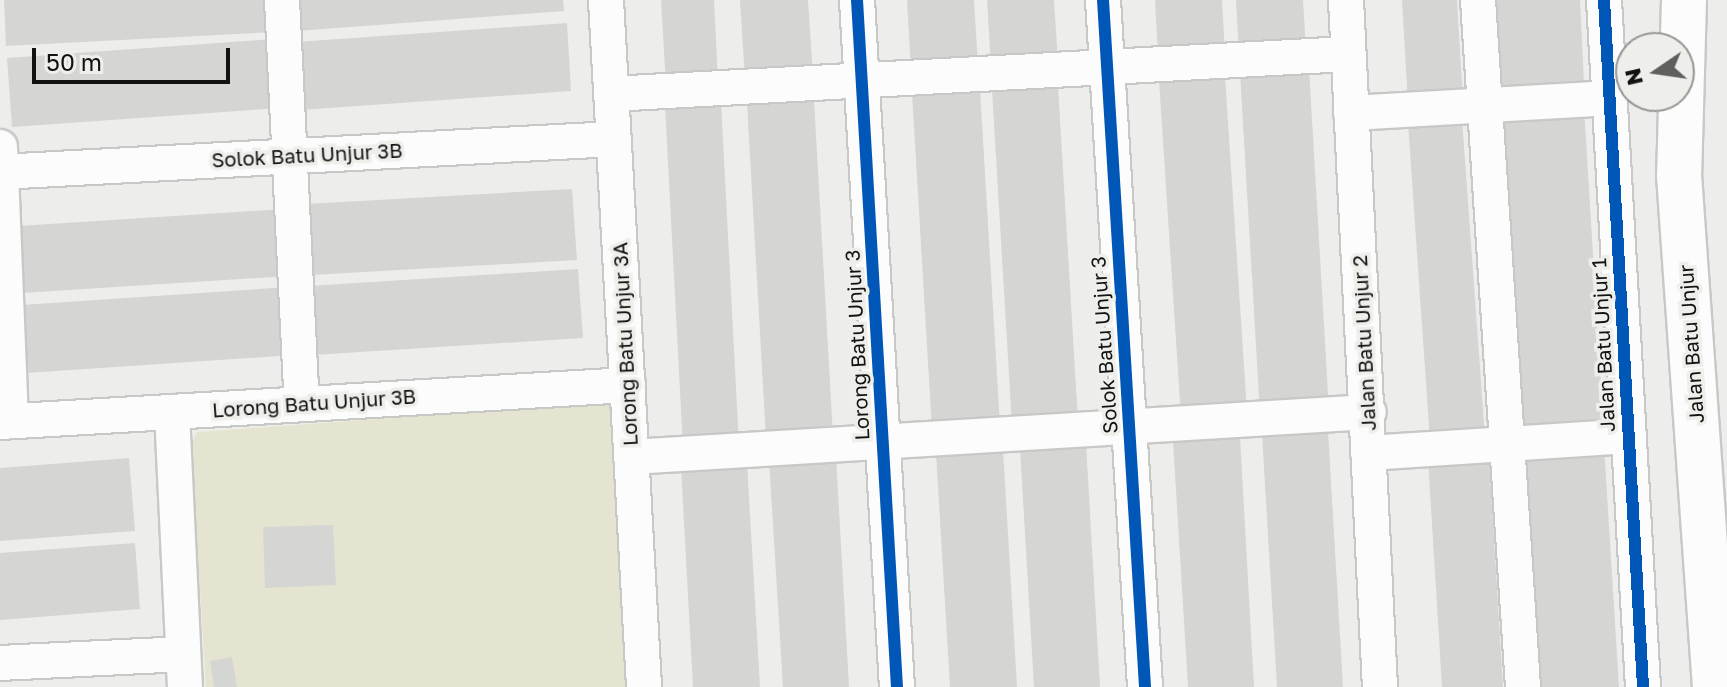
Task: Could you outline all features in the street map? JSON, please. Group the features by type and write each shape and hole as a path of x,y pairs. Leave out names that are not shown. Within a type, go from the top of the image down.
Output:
{"main road":[{"name":"Jalan Batu Unjur","path":"1684,0 1679,175 1715,687"}],"street":[{"path":"282,0 302,403"},
{"name":"Lorong Batu Unjur 3A","path":"606,0 644,687"},
{"name":"Lorong Batu Unjur 3","path":"857,0 897,687"},
{"name":"Solok Batu Unjur 3","path":"1103,0 1145,687"},
{"name":"Jalan Batu Unjur 2","path":"1346,0 1369,412 1368,453 1380,687"},
{"path":"1478,0 1523,687"},
{"name":"Jalan Batu Unjur 1","path":"1604,0 1643,687"},
{"path":"611,94 861,85 1348,54"},
{"path":"1351,113 1608,98"},
{"name":"Solok Batu Unjur 3B","path":"1,163 290,155 613,139"},
{"path":"1,163 5,422"},
{"name":"Lorong Batu Unjur 3B","path":"5,422 628,385"},
{"path":"0,663 184,671 172,412"},
{"path":"631,457 1369,412"},
{"path":"1368,453 1507,441 1628,436"}],"green space":[{"path":"614,402 628,687 206,687 191,446 197,432"}],"building":[{"path":"4,0 271,0 273,32 6,46"},
{"path":"295,0 563,0 564,11 297,31"},
{"path":"661,0 714,0 718,82 666,85"},
{"path":"740,0 808,0 813,76 745,79"},
{"path":"907,0 974,0 978,66 911,69"},
{"path":"987,0 1054,0 1058,62 991,66"},
{"path":"1155,0 1222,0 1225,53 1158,56"},
{"path":"1236,0 1303,0 1306,49 1239,53"},
{"path":"1402,0 1457,0 1463,101 1408,104"},
{"path":"1492,0 1580,0 1584,83 1496,87"},
{"path":"567,23 571,91 301,110 296,42"},
{"path":"274,39 279,108 12,127 7,58"},
{"path":"1309,68 1329,411 1260,414 1240,72"},
{"path":"1225,76 1247,412 1181,417 1159,80"},
{"path":"1058,86 1078,421 1012,425 992,90"},
{"path":"980,89 1000,426 932,430 912,93"},
{"path":"814,100 833,436 766,439 747,103"},
{"path":"721,102 739,445 683,448 665,105"},
{"path":"1584,107 1603,419 1515,425 1496,112"},
{"path":"1462,119 1485,437 1430,441 1408,123"},
{"path":"572,189 577,260 311,275 307,204"},
{"path":"284,209 288,276 22,293 18,226"},
{"path":"578,269 583,338 313,355 309,286"},
{"path":"289,287 293,355 27,373 22,305"},
{"path":"1328,431 1343,687 1277,687 1262,434"},
{"path":"1240,437 1254,687 1188,687 1173,441"},
{"path":"1086,444 1100,687 1034,687 1020,448"},
{"path":"1604,446 1619,687 1529,687 1515,451"},
{"path":"1003,449 1017,687 950,687 936,453"},
{"path":"836,456 849,687 783,687 769,460"},
{"path":"1489,456 1503,687 1442,687 1428,459"},
{"path":"129,458 135,531 0,541 0,468"},
{"path":"747,463 760,687 693,687 681,467"},
{"path":"333,525 336,585 265,588 263,527"},
{"path":"135,543 140,609 0,620 0,553"},
{"path":"232,657 237,687 214,687 210,661"}],"cycle path":[{"path":"857,0 897,687"},
{"path":"1103,0 1145,687"},
{"path":"1604,0 1643,687"}]}
